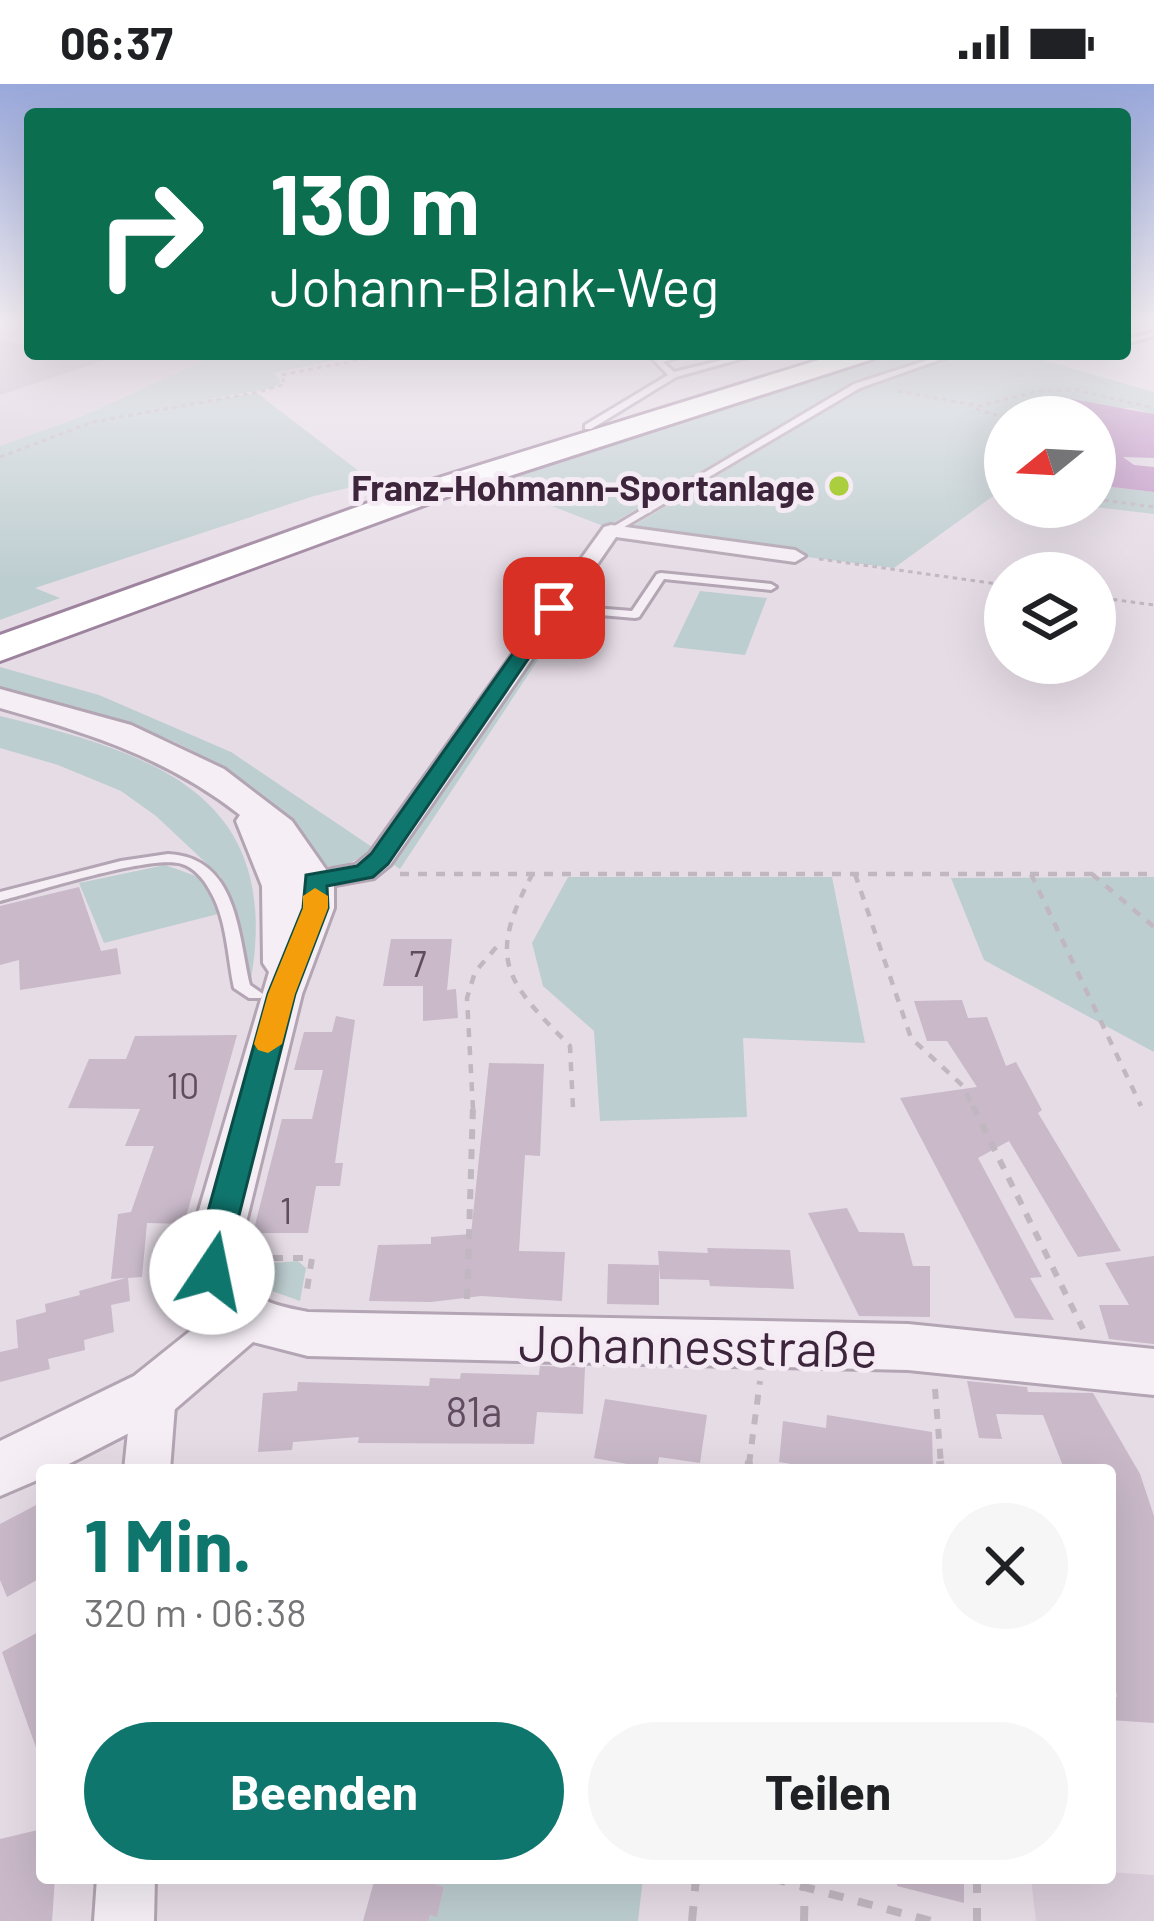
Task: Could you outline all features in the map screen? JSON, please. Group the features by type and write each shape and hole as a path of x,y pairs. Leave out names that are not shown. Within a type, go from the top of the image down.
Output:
{"highway":[{"path":"0,633 649,409"},
{"path":"0,649 446,486 681,409"}],"street":[{"path":"298,883 364,872 380,859 611,531 795,556"},
{"path":"0,698 172,753 243,799 279,830 298,883 268,994 213,1251 212,1272 222,1298 244,1318 154,1393 0,1470"},
{"name":"Johannesstraße","path":"244,1318 308,1334 407,1340 928,1348 1154,1372"},
{"path":"147,1464 154,1393"},
{"path":"124,1921 126,1884"}],"lane":[{"path":"588,427 618,409"},
{"path":"611,531 818,409"},
{"path":"554,608 635,615 661,576 771,586"},
{"path":"0,897 182,859 200,868 219,892 229,916 242,988 268,994"}],"path":[{"path":"0,457 116,417 161,409"},
{"path":"1116,502 1154,507"},
{"path":"795,556 984,582"},
{"path":"1116,600 1154,605"},
{"path":"364,872 1154,874"},
{"path":"466,1298 474,1065 467,998 475,972 499,944 532,873"},
{"path":"855,874 911,1038 962,1086 1079,1322"},
{"path":"1031,874 1142,1106"},
{"path":"1091,874 1154,927"},
{"path":"499,944 503,969 524,1000 570,1046 573,1108"},
{"path":"242,1258 311,1258 304,1308"},
{"path":"751,1464 765,1345"},
{"path":"928,1348 940,1464"},
{"path":"692,1921 695,1884"},
{"path":"804,1921 805,1884"},
{"path":"811,1884 931,1921"},
{"path":"977,1884 977,1921"}],"shaded area":[{"path":"0,409 99,409 85,415 0,446"},
{"path":"99,409 277,409 373,482 314,496 35,588 60,598 0,620 0,446"},
{"name":"Franz-Hohmann-Sportanlage","path":"718,409 807,409 606,527 500,486 458,493"},
{"name":"Franz-Hohmann-Sportanlage","path":"830,409 984,409 984,503 894,568 799,556 795,564 611,539"},
{"path":"1116,409 1154,414 1154,458 1123,457 1134,465 1154,467 1154,492 1116,487"},
{"path":"1116,487 1154,492 1154,514 1116,509"},
{"path":"700,591 767,598 745,655 673,647"},
{"path":"547,630 555,634 400,869 391,863"},
{"path":"0,667 99,695 231,752 372,847 371,852 344,866 327,866 300,846 238,783 201,756 117,721 0,691"},
{"path":"0,716 110,747 197,793 227,826 248,868 256,920 250,985 221,877 156,816 121,791 0,748"},
{"path":"165,865 207,880 222,913 104,943 79,883"},
{"path":"568,877 832,877 865,1043 743,1038 747,1117 600,1121 594,1031 543,986 532,943"},
{"path":"1154,877 1154,1052 984,960 951,878"},
{"path":"298,1261 306,1268 300,1301 272,1291 250,1265"},
{"path":"1116,1872 1154,1875 1154,1921 1036,1921 1032,1884 1116,1884"},
{"path":"436,1884 642,1884 638,1921 429,1921 430,1915 437,1916 444,1887"}],"building":[{"path":"79,887 101,951 117,948 121,974 20,990 19,960 0,965 0,906"},
{"path":"391,939 452,939 447,990 456,989 458,1018 423,1021 423,986 383,986"},
{"path":"962,1000 968,1018 987,1017 1006,1066 1016,1062 1042,1110 1038,1113 1121,1251 1078,1257 1009,1141 978,1158 1042,1277 1030,1278 1054,1320 1015,1318 900,1098 977,1087 947,1041 927,1041 914,1001"},
{"path":"336,1016 355,1020 335,1163 343,1163 340,1186 316,1186 308,1233 253,1233 282,1119 312,1119 323,1070 294,1070 304,1032 332,1032"},
{"path":"237,1035 184,1224 147,1223 142,1277 128,1278 130,1301 111,1305 114,1332 84,1340 85,1350 48,1359 50,1369 0,1382 0,1352 18,1348 16,1320 46,1312 45,1304 80,1295 79,1291 126,1278 111,1279 118,1214 131,1212 154,1146 125,1146 140,1109 68,1108 89,1059 126,1059 135,1036"},
{"path":"489,1063 544,1064 540,1156 525,1155 519,1251 565,1252 562,1301 481,1296 431,1302 369,1301 378,1245 431,1244 431,1237 471,1234"},
{"path":"847,1208 859,1232 904,1233 913,1266 930,1266 930,1317 859,1316 808,1213"},
{"path":"707,1248 790,1250 794,1289 660,1279 658,1251 708,1253"},
{"path":"1154,1256 1154,1344 1109,1339 1099,1305 1129,1305 1105,1263"},
{"path":"608,1264 659,1265 659,1305 607,1304"},
{"path":"540,1366 585,1367 583,1414 537,1412 534,1444 358,1443 359,1437 293,1442 292,1450 258,1452 263,1393 297,1391 298,1382 429,1386 430,1378 460,1379 461,1373 539,1375"},
{"path":"967,1381 1027,1387 1028,1392 1093,1393 1140,1474 1154,1516 1154,1723 1116,1720 1116,1464 1062,1464 1043,1415 996,1414 1002,1439 979,1438"},
{"path":"605,1399 707,1415 700,1463 659,1457 658,1464 627,1464 594,1458"},
{"path":"827,1415 932,1432 933,1464 779,1462 783,1421 826,1428"},
{"path":"36,1505 36,1580 7,1597 0,1580 0,1524"},
{"path":"36,1633 36,1748 2,1652"},
{"path":"36,1830 36,1884 55,1884 52,1921 0,1921 0,1839"},
{"path":"373,1884 444,1887 437,1917 430,1915 429,1921 363,1921"},
{"path":"964,1884 964,1903 897,1886"}],"slow traffic":[{"path":"268,1044 281,994 315,908 315,896"}],"place":[{"name":"Franz-Hohmann-Sportanlage","path":"839,486"}],"route":[{"path":"212,1272 213,1251 281,994 315,908 315,880 364,872 380,859 554,608"}]}
